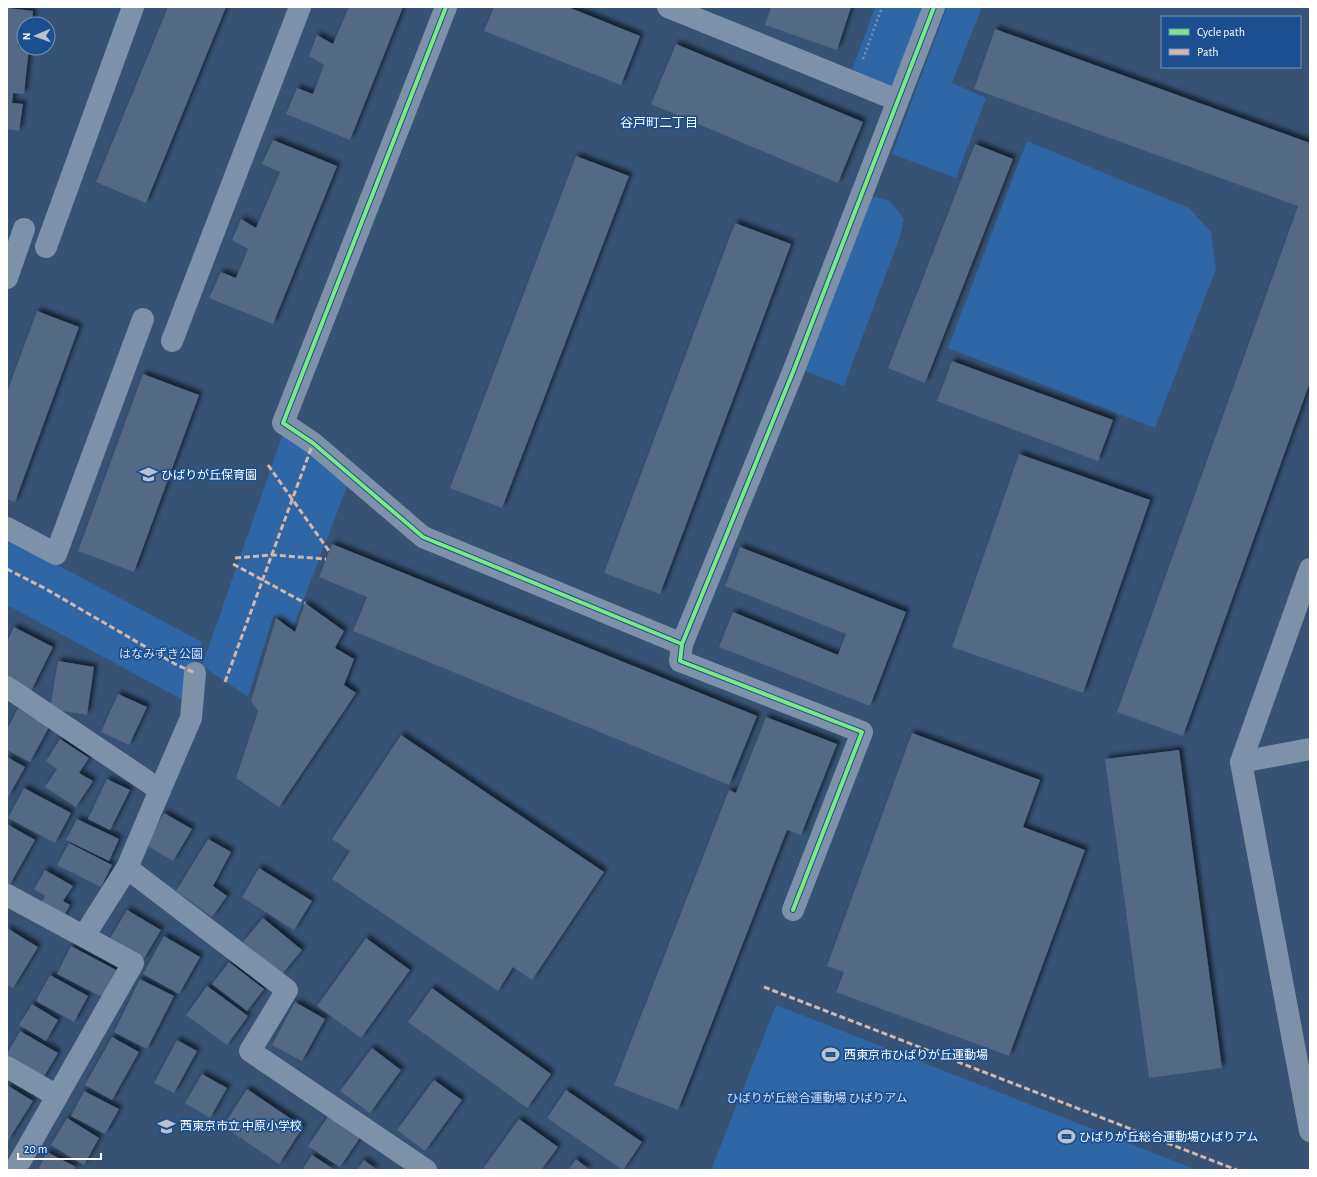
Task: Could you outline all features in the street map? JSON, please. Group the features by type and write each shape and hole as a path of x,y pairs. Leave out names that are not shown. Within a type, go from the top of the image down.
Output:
{"street":[{"path":"46,247 133,7"},
{"path":"172,341 300,7"},
{"path":"446,7 283,423 313,443 423,537 682,644"},
{"path":"668,7 897,100"},
{"path":"793,910 862,732 680,661 682,644 794,372 897,100 934,7"},
{"path":"7,278 24,229"},
{"path":"7,528 56,554 142,319"},
{"path":"1310,569 1241,762 1300,1028 1310,1131"},
{"path":"84,936 127,868 191,718 194,673"},
{"path":"7,687 160,790"},
{"path":"1241,762 1310,750"},
{"path":"127,868 287,990 250,1051 426,1170"},
{"path":"7,895 133,963 15,1170"},
{"path":"7,1067 57,1096"}],"path":[{"path":"862,63 882,7"}],"green space":[{"path":"875,7 925,7 893,90 851,73"},
{"path":"947,7 982,7 952,83 986,98 956,178 892,154"},
{"path":"1027,141 1189,208 1211,232 1216,269 1155,428 948,348"},
{"path":"867,195 890,201 904,219 901,234 844,386 800,369"},
{"path":"286,425 350,479 293,627 274,614 248,697 202,666"},
{"name":"はなみずき公園","path":"7,538 202,642 183,700 7,605"},
{"name":"西東京市ひばりが丘運動場","path":"776,1005 1197,1170 711,1170"}],"building":[{"path":"168,7 226,7 146,203 96,182"},
{"path":"349,7 403,7 350,140 286,114 297,88 313,94 324,65 309,56 317,35 333,44"},
{"path":"494,7 568,7 640,36 621,85 484,31"},
{"path":"771,7 851,7 837,50 765,25"},
{"path":"7,8 33,11 33,16 16,16 16,56 28,56 24,94 13,93 12,103 23,104 19,131 7,129"},
{"path":"995,29 1310,143 1310,382 1183,736 1117,712 1298,206 974,89"},
{"path":"676,44 863,122 838,183 651,104"},
{"path":"273,140 337,166 273,324 209,298 221,272 236,278 248,249 232,240 241,219 256,228 280,172 262,164"},
{"path":"975,144 1013,159 925,383 888,368"},
{"path":"576,156 629,176 502,508 450,488"},
{"path":"735,223 791,244 660,594 604,573"},
{"path":"37,311 79,327 15,502 7,499 7,392"},
{"path":"952,361 1113,420 1098,461 937,401"},
{"path":"143,374 199,395 134,572 78,551"},
{"path":"1019,454 1150,500 1083,693 952,647"},
{"path":"332,544 757,716 729,785 353,631 367,597 319,577"},
{"path":"740,547 906,612 870,706 719,647 733,612 838,655 846,634 725,586"},
{"path":"305,603 344,631 335,648 354,659 344,685 356,693 279,807 236,778 258,711 251,701 276,618 295,632"},
{"path":"14,627 53,647 31,691 7,679 7,642"},
{"path":"58,661 94,667 87,715 50,709"},
{"path":"118,694 147,707 129,745 101,732"},
{"path":"18,708 50,725 30,762 7,750 7,730"},
{"path":"766,717 837,744 801,835 787,830 678,1110 614,1085 729,790 736,793"},
{"path":"912,733 1040,780 1023,827 1085,850 1009,1056 836,992 844,972 827,966"},
{"path":"401,735 604,872 532,980 513,967 498,991 332,879 350,851 332,839"},
{"path":"60,739 89,758 79,773 93,781 76,807 45,787 57,769 46,761"},
{"path":"1179,750 1222,1068 1149,1078 1105,759"},
{"path":"7,757 25,767 7,799"},
{"path":"107,779 130,790 110,830 88,819"},
{"path":"24,788 71,813 55,843 8,818"},
{"path":"164,813 192,829 173,861 146,845"},
{"path":"77,819 119,839 109,861 66,840"},
{"path":"7,824 35,840 9,886 7,884"},
{"path":"208,839 231,852 213,886 227,896 212,917 176,891"},
{"path":"69,843 112,865 101,887 57,865"},
{"path":"259,868 312,901 294,930 242,897"},
{"path":"45,870 73,886 63,901 70,905 61,921 38,909 45,896 34,889"},
{"path":"127,910 161,930 143,960 109,940"},
{"path":"263,918 302,950 282,974 243,942"},
{"path":"7,928 38,947 13,988 7,985"},
{"path":"164,936 200,957 179,994 143,974"},
{"path":"366,938 410,970 361,1038 317,1006"},
{"path":"71,946 116,970 102,997 57,974"},
{"path":"229,962 264,989 247,1011 212,984"},
{"path":"50,975 88,996 74,1022 36,1001"},
{"path":"140,979 174,996 147,1049 114,1032"},
{"path":"207,986 248,1016 227,1045 186,1015"},
{"path":"432,988 551,1074 527,1108 408,1022"},
{"path":"295,1002 325,1019 302,1061 272,1045"},
{"path":"32,1004 58,1020 46,1041 19,1025"},
{"path":"20,1031 58,1053 42,1080 7,1059 7,1054"},
{"path":"112,1037 139,1052 112,1100 85,1085"},
{"path":"177,1040 197,1051 174,1093 154,1083"},
{"path":"372,1048 401,1070 370,1113 340,1091"},
{"path":"202,1074 227,1088 210,1118 185,1103"},
{"path":"434,1080 462,1100 425,1151 397,1130"},
{"path":"7,1085 33,1101 7,1142"},
{"path":"247,1089 303,1127 279,1164 223,1126"},
{"path":"566,1090 642,1142 623,1170 547,1118"},
{"path":"84,1091 119,1109 105,1134 71,1116"},
{"path":"329,1115 361,1136 340,1167 308,1146"},
{"path":"67,1118 99,1138 84,1165 51,1145"},
{"path":"519,1119 558,1147 541,1170 482,1170"},
{"path":"47,1152 76,1167 74,1170 38,1170"},
{"path":"312,1155 335,1170 302,1170"},
{"path":"576,1159 590,1170 568,1170"},
{"path":"364,1160 377,1170 357,1170"}],"marked path":[{"path":"225,682 313,443"},
{"path":"268,465 329,551"},
{"path":"235,558 272,555 326,559"},
{"path":"233,564 305,603"},
{"path":"7,569 46,589 175,664 195,673"},
{"path":"764,987 1237,1170"}],"cycle path":[{"path":"446,7 283,423 313,443 423,537 682,644"},
{"path":"793,910 862,732 680,661 682,644 793,372 934,7"}],"place":[{"name":"ひばりが丘保育園","path":"148,475"},
{"name":"西東京市ひばりが丘運動場","path":"831,1055"},
{"name":"西東京市立 中原小学校","path":"167,1126"},
{"name":"ひばりが丘総合運動場ひばりアム","path":"1066,1137"}],"district":[{"name":"谷戸町二丁目","path":"659,123"}],"park label":[{"name":"ひばりが丘総合運動場 ひばりアム","path":"817,1098"}]}
